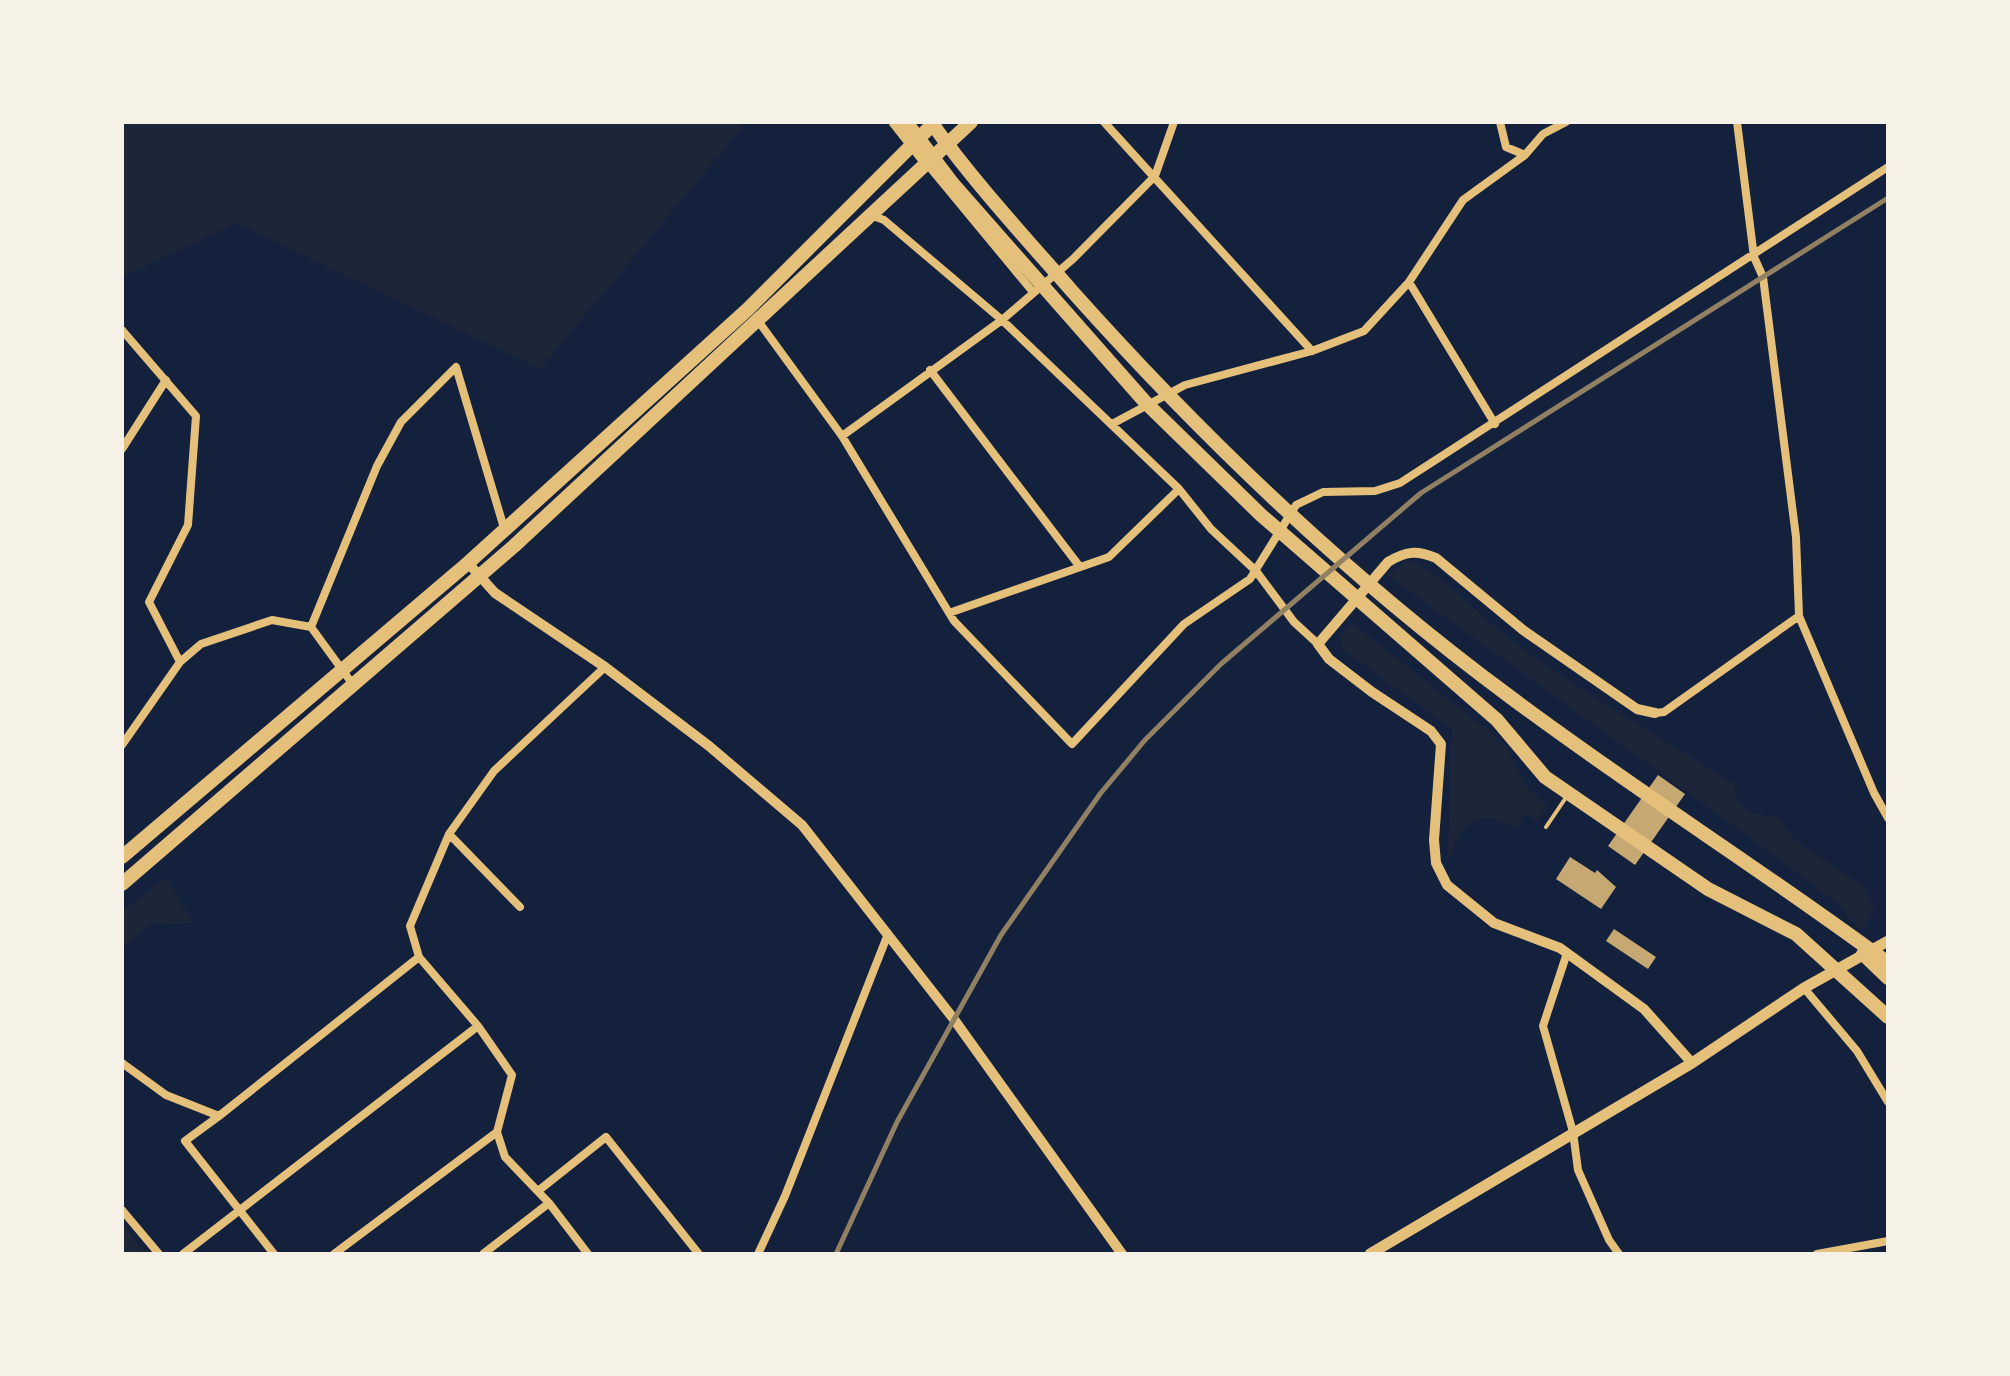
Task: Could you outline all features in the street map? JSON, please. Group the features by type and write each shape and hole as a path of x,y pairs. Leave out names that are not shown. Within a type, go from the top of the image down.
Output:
{"highway":[{"path":"906,122 953,184 1146,403 1261,515 1497,720 1545,777 1708,889 1796,934 1886,1016"},
{"path":"122,857 468,563 748,309 934,122 963,168 1161,391 1274,501 1380,595 1508,696 1888,963"},
{"path":"122,884 478,577 873,216 971,122"},
{"path":"1816,910 1888,978"}],"main road":[{"path":"894,122 927,164"},
{"path":"934,122 950,141"},
{"path":"1370,1254 1692,1063 1804,988 1888,941"}],"street":[{"path":"1104,122 1312,351"},
{"path":"842,436 1002,320 1057,272 1155,176 1174,122"},
{"path":"1500,122 1506,147 1525,155"},
{"path":"1112,424 1185,385 1312,351 1364,331 1409,282 1463,200 1525,155 1543,134 1566,122"},
{"path":"1737,122 1754,257 1763,277 1796,537 1799,616 1874,793 1888,818"},
{"path":"950,141 1057,272"},
{"path":"927,164 1033,292"},
{"path":"748,309 842,436 949,613 1072,744 1184,624 1256,571 1296,505 1323,492 1375,491 1400,483 1754,257 1888,167"},
{"path":"873,216 884,220 1002,320 1179,489 1211,529 1256,571 1294,622 1329,659 1431,731 1441,744 1434,840 1436,863 1447,885 1494,923 1532,935 1567,953 1644,1009 1692,1063"},
{"path":"1409,282 1495,424"},
{"path":"122,330 196,416 188,525 149,602 180,662"},
{"path":"311,627 377,466 401,422 456,367 504,528"},
{"path":"930,370 1080,567"},
{"path":"122,449 166,380"},
{"path":"949,613 1109,557 1179,489"},
{"path":"1318,644 1388,562 1403,553 1419,551 1436,558 1523,630 1637,709 1655,713 1664,712 1799,616"},
{"path":"468,563 495,593 605,667 709,746 802,825 888,934 1122,1254"},
{"path":"122,745 180,662 201,644 272,620 311,627 354,686"},
{"path":"588,1254 549,1203 505,1157 497,1132 512,1075 478,1026 419,957 410,926 449,834 494,771 605,667"},
{"path":"449,834 520,907"},
{"path":"758,1254 785,1196 888,934"},
{"path":"1567,953 1543,1026 1573,1132 1578,1170 1609,1240 1619,1254"},
{"path":"274,1254 185,1141 419,957"},
{"path":"1804,988 1857,1051 1888,1102"},
{"path":"183,1254 478,1026"},
{"path":"122,1063 166,1095 219,1116"},
{"path":"334,1254 497,1132"},
{"path":"538,1191 606,1137 698,1253"},
{"path":"483,1254 549,1203"},
{"path":"122,1210 159,1254"},
{"path":"1817,1254 1888,1241"}],"lane":[{"path":"1546,827 1568,794"}],"shaded area":[{"path":"122,122 747,122 540,369 237,223 122,277"},
{"path":"1407,561 1429,571 1531,655 1734,784 1737,798 1747,812 1778,818 1795,840 1863,886 1874,908 1863,930 1848,919 1845,910 1778,858 1387,575"},
{"path":"1352,623 1506,745 1526,786 1547,806 1537,821 1526,813 1516,828 1490,818 1472,822 1459,837 1448,860 1452,729 1342,649 1340,636"},
{"path":"166,877 194,923 150,924 122,949 122,912"},
{"path":"122,1223 146,1254 122,1254"}],"building":[{"path":"1658,775 1685,794 1635,865 1608,846"},
{"path":"1570,857 1595,873 1597,870 1616,887 1601,909 1556,879"},
{"path":"1614,929 1656,957 1648,969 1606,941"}],"railway":[{"path":"836,1254 897,1122 1001,935 1100,794 1145,740 1221,664 1421,493 1888,198"}]}
